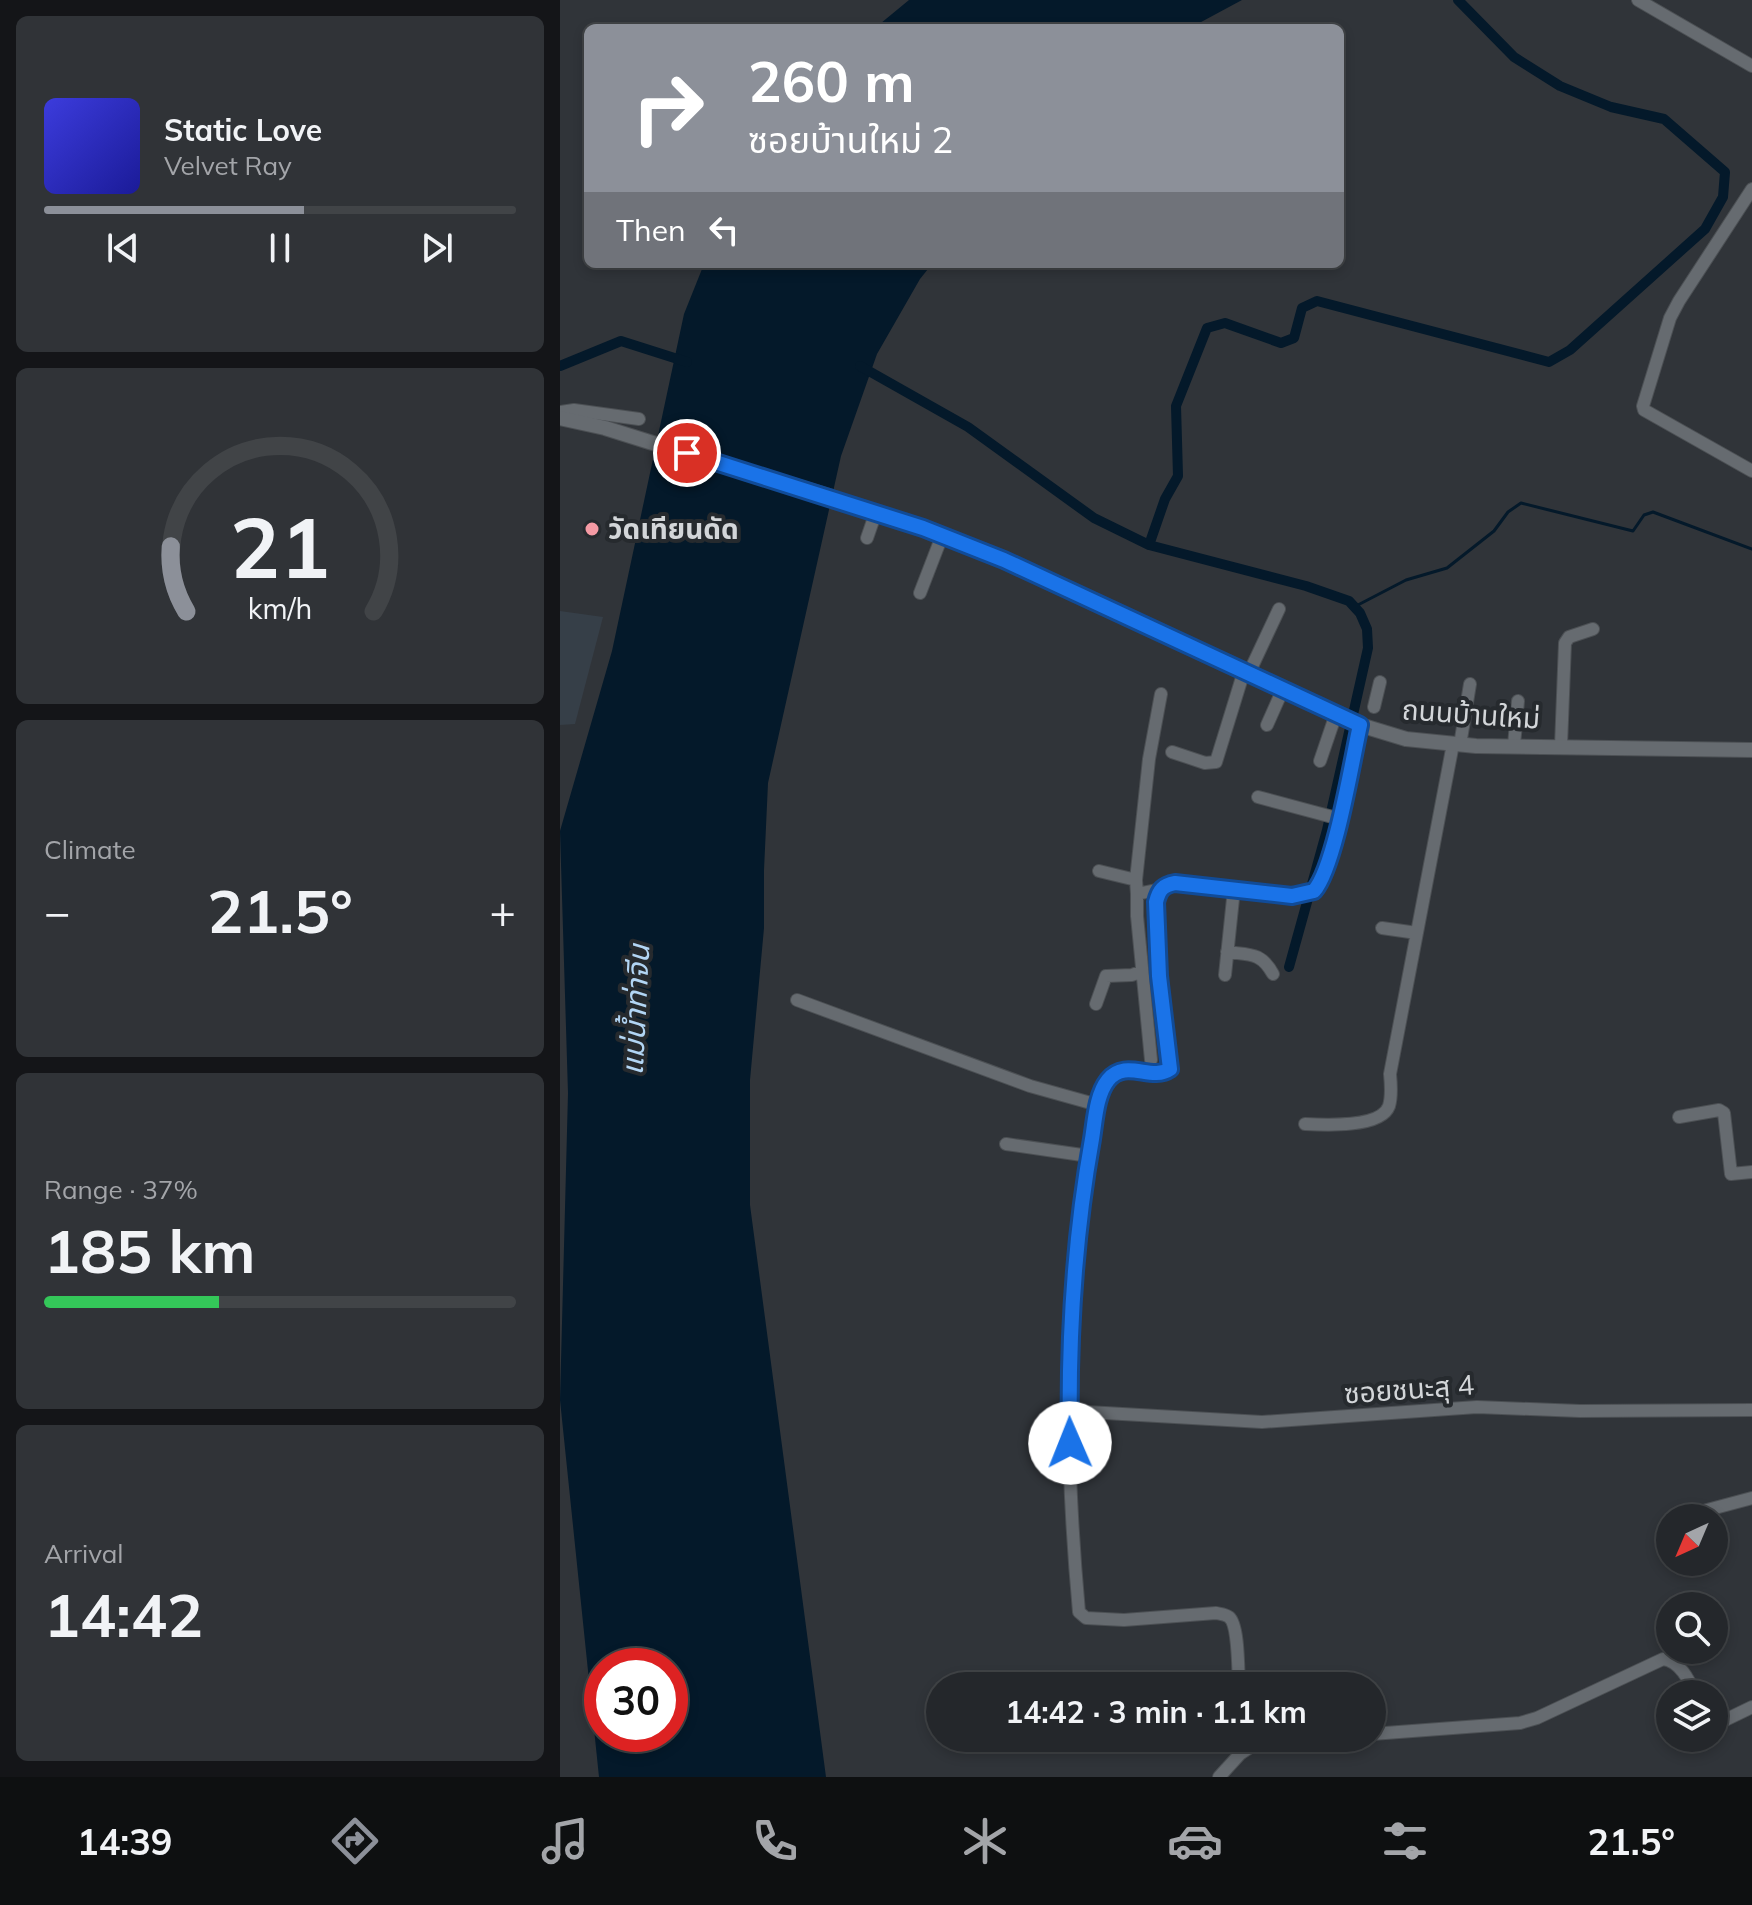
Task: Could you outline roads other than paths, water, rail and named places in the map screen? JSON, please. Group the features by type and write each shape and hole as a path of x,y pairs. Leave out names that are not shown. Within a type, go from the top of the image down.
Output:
{"street":[{"path":"1638,0 1752,66"},
{"path":"1752,189 1670,318 1643,408 1752,471"},
{"path":"560,415 574,410 639,419"},
{"name":"ถนนบ้านใหม่","path":"560,415 851,504 942,536 1004,560 1336,714 1368,719 1406,739 1456,744 1752,750"},
{"path":"867,538 876,512"},
{"path":"920,593 942,536"},
{"path":"1172,752 1205,763 1216,762 1246,672 1279,609"},
{"path":"1561,746 1565,643 1569,637 1593,629"},
{"path":"1137,894 1175,883 1292,896 1314,891 1322,880 1380,682"},
{"path":"1305,1124 1344,1125 1375,1118 1387,1111 1390,1103 1390,1074 1470,684"},
{"path":"1267,725 1283,689"},
{"path":"1151,1060 1136,880 1149,759 1161,694"},
{"path":"1514,745 1518,701"},
{"path":"1320,761 1336,714"},
{"path":"1258,797 1340,819"},
{"path":"1099,871 1136,880"},
{"path":"1161,889 1156,902 1159,976 1170,1069 1158,1074 1127,1070 1112,1076 1098,1105 1089,1156 1073,1278 1070,1411 1073,1539 1082,1615 1086,1618 1124,1620 1216,1613 1226,1615 1233,1623 1236,1636 1238,1672"},
{"path":"1225,975 1234,889"},
{"path":"1382,928 1417,933"},
{"path":"1227,952 1260,957 1273,974"},
{"path":"1096,1004 1106,976 1132,975 1142,971"},
{"path":"797,1000 1030,1086 1098,1105"},
{"path":"1679,1117 1719,1110 1724,1113 1731,1174 1752,1172"},
{"path":"1006,1144 1089,1156"},
{"name":"ซอยชนะสุ 4","path":"1070,1411 1262,1422 1466,1407 1580,1411 1752,1410"},
{"path":"1728,1504 1752,1498"},
{"path":"1386,1733 1520,1723 1663,1659 1678,1665 1687,1680"},
{"path":"1728,1719 1752,1707"},
{"path":"1219,1777 1243,1752"}],"water":[{"path":"909,0 1242,0 1197,24 880,24"},
{"name":"แม่น้ำท่าจีน","path":"702,268 929,268 877,354 841,456 768,783 764,928 750,1080 750,1205 826,1777 599,1777 596,1752 688,1752 688,1648 586,1648 560,1400 568,1093 560,831 612,651 684,314"}],"waterway":[{"path":"1149,545 1165,499 1178,476 1176,406 1207,328 1225,323 1281,343 1294,338 1302,308 1317,301 1549,362 1570,350 1705,229 1723,197 1725,172 1664,119 1611,107 1560,86 1514,57 1458,0"},
{"path":"560,366 621,341 687,362"},
{"path":"860,366 968,427 1094,518 1149,545 1306,586 1349,601 1360,613 1367,629 1368,648 1327,830 1289,967"},
{"path":"1354,607 1406,580 1447,568 1494,531 1508,512 1521,503 1633,531 1644,515 1653,512 1752,549"}],"place":[{"name":"วัดเทียนดัด","path":"592,529"}]}
